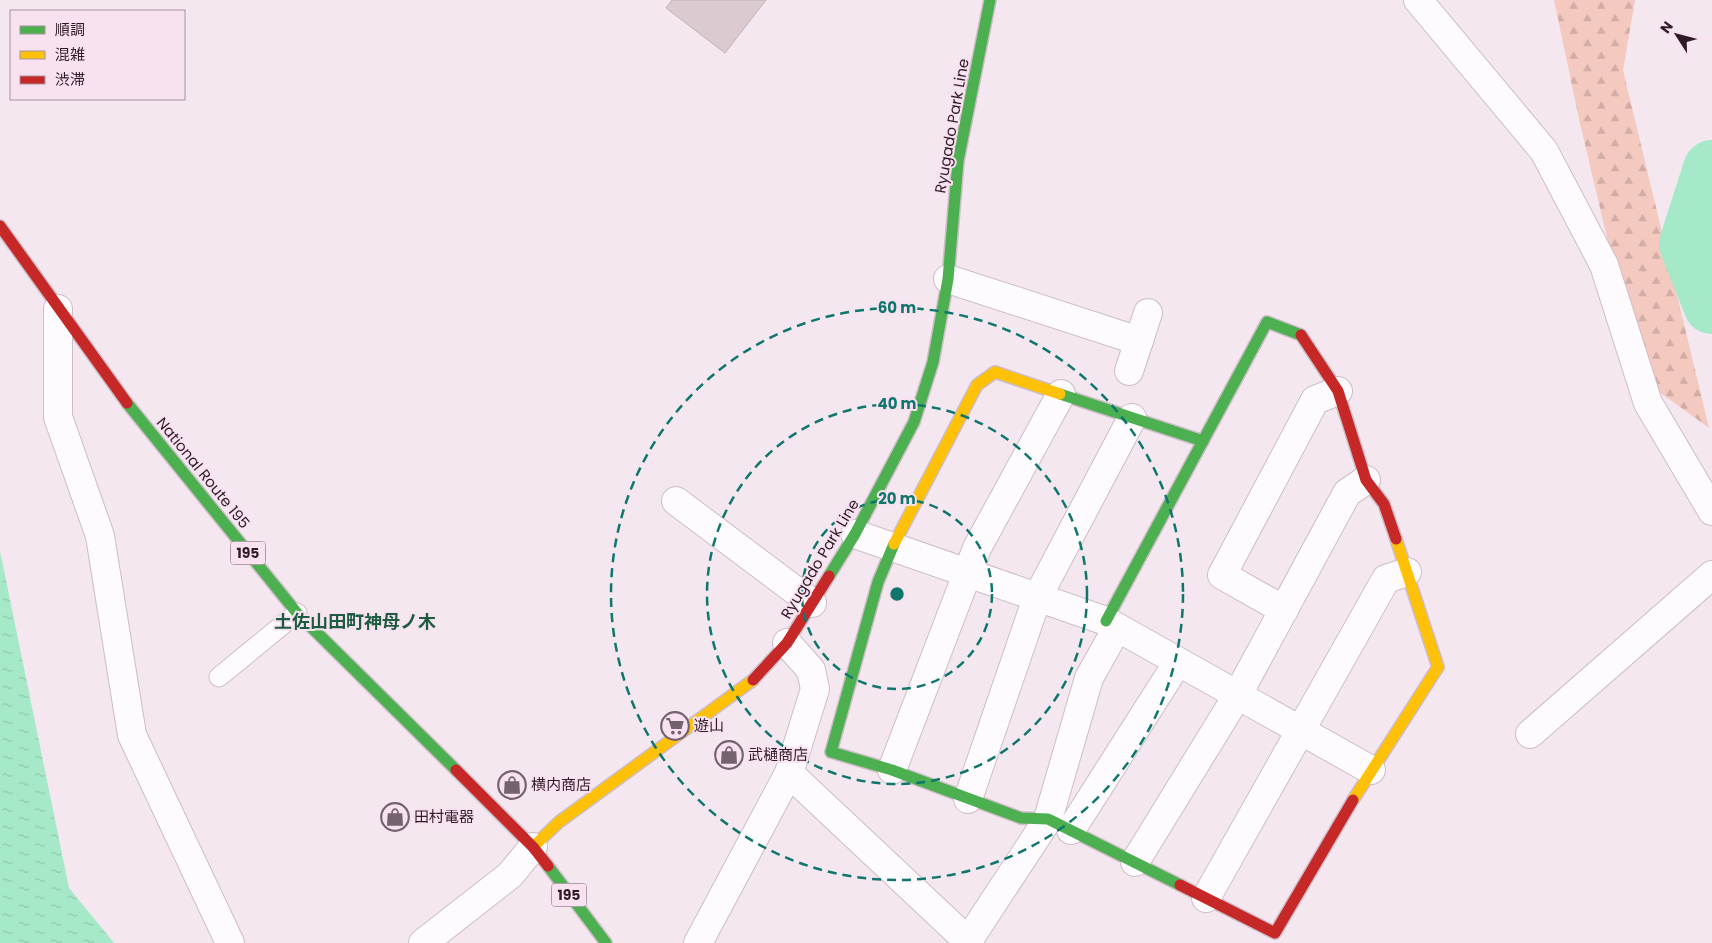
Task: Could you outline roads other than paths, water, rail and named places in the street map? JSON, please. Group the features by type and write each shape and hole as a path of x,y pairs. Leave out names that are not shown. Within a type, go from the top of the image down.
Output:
{"main road":[{"name":"Ryugado Park Line","path":"533,847 559,822 757,677 787,643 854,534 914,422 932,362 948,279 958,161 990,0"},
{"name":"National Route 195","path":"0,226 127,403 297,613 533,847 606,943"},
{"path":"1112,625 1203,441 1267,322 1299,333 1338,391 1366,480 1384,504 1438,666 1371,770 1275,933 1060,825 1021,818 892,770 831,752 878,582 892,548 977,385 995,372 1203,441"}],"street":[{"path":"1418,0 1544,152 1604,266 1648,403 1712,511"},
{"path":"948,279 1139,341"},
{"path":"58,308 58,417 100,536 132,735 230,943"},
{"path":"1130,371 1148,313"},
{"path":"1284,610 1222,575 1315,400 1338,391"},
{"path":"892,770 977,548 1061,394"},
{"path":"968,799 1037,598 1132,418"},
{"path":"1136,862 1237,696 1347,493 1366,480"},
{"path":"676,502 812,603"},
{"path":"854,534 1112,625 1371,770"},
{"path":"1206,898 1386,578 1407,572"},
{"path":"1530,734 1712,575"},
{"path":"1060,825 1089,678 1112,625"},
{"path":"698,943 788,772 815,688 811,670 787,643"},
{"path":"788,772 969,942 1060,825 1178,662"},
{"path":"423,943 510,876 533,847"}],"lane":[{"path":"219,677 297,613"}],"water":[{"path":"0,551 69,888 114,943 0,943"}],"waterway":[{"path":"1712,169 1688,244 1712,305"}],"place":[{"name":"遊山","path":"675,726"},
{"name":"武樋商店","path":"729,755"},
{"name":"横内商店","path":"512,785"},
{"name":"田村電器","path":"395,817"}],"district":[{"name":"土佐山田町神母ノ木","path":"355,622"}]}
